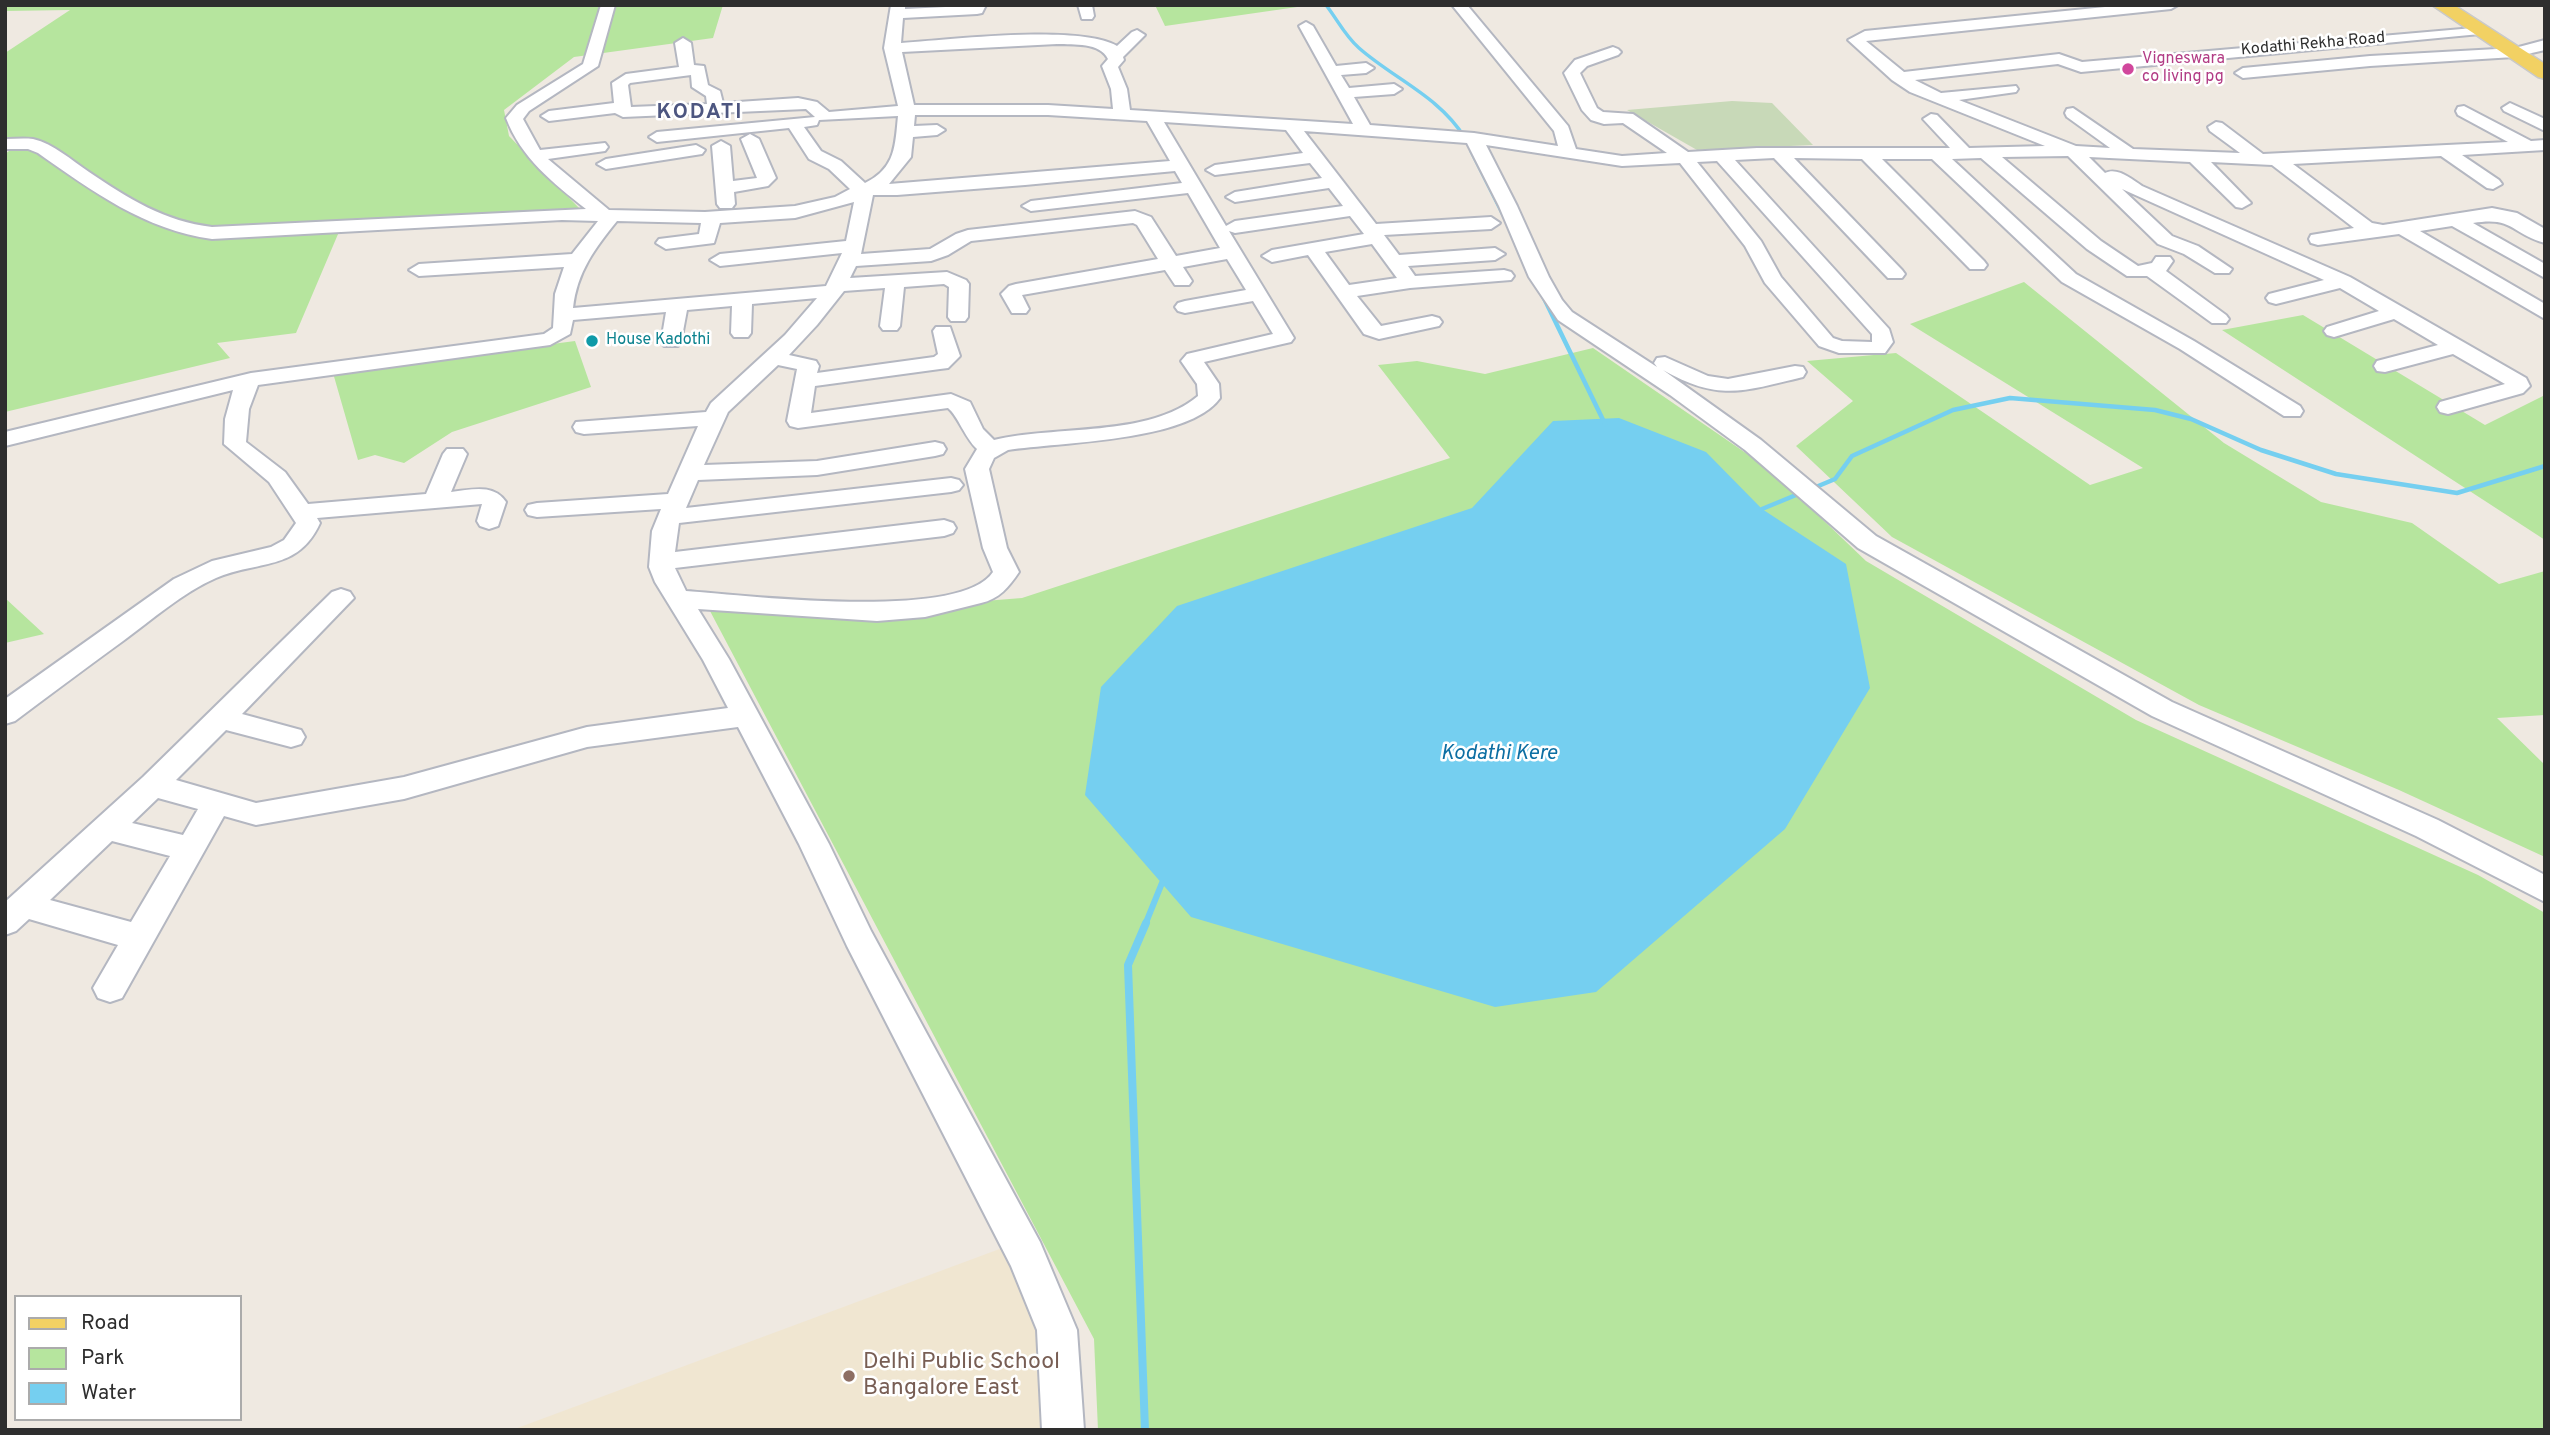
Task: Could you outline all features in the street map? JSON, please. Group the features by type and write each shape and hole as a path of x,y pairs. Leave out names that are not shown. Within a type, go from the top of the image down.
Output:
{"main road":[{"path":"2441,5 2480,30 2545,64"},
{"path":"2453,5 2518,50 2545,73"}],"street":[{"path":"608,5 590,66 516,114 515,122 523,137 572,191 608,214"},
{"path":"895,16 977,10 979,5"},
{"path":"1459,5 1562,130 1569,154"},
{"path":"2012,5 2032,18"},
{"path":"2171,5 2085,9 2032,18 1865,36 1856,40 1898,77 1936,98 2080,151 2120,182 2343,281 2519,386 2448,407"},
{"path":"895,16 985,24"},
{"path":"5,144 30,144 44,149 124,203 198,233 562,214 720,217 795,212 841,201 866,190 882,181 902,157 907,110 893,64 895,16"},
{"path":"1306,26 1364,130"},
{"name":"Kodathi Rekha Road","path":"1898,77 2059,59 2081,68 2480,30"},
{"path":"1122,114 1119,89 1110,66 1116,60 1116,55 1137,36"},
{"path":"892,48 1057,39 1102,44 1116,55"},
{"path":"684,43 687,70"},
{"path":"2243,73 2518,50 2545,45"},
{"path":"1613,52 1581,63 1572,73 1590,110 1604,119 1627,118 1685,158 1754,245 1772,279 1826,342 1839,348 1878,349 1883,342 1882,333 1721,155"},
{"path":"1873,55 1897,52"},
{"path":"2089,53 2108,65"},
{"path":"2370,61 2396,76"},
{"path":"716,108 714,94 700,87 700,69 643,68 620,83 623,112 673,105 716,108 811,97 823,116"},
{"path":"1331,71 1366,68"},
{"path":"1343,93 1394,89"},
{"path":"1936,98 2010,89"},
{"path":"538,155 603,155 722,146 754,134 823,116 980,104 1474,138 1622,161 1779,153 2080,151 2267,159 2539,147"},
{"path":"549,116 621,107"},
{"path":"2510,108 2545,126"},
{"path":"1982,116 2014,111"},
{"path":"2464,111 2539,147"},
{"path":"2073,113 2127,152"},
{"path":"680,599 877,612 925,608 981,595 1000,582 1006,572 995,548 977,469 981,459 991,449 1009,443 1094,435 1186,416 1202,408 1209,398 1208,384 1192,361 1194,358 1279,340 1285,336 1257,294 1152,116"},
{"path":"1931,119 1964,153"},
{"path":"614,126 671,120 677,121 691,134"},
{"path":"794,124 815,155 835,165 857,186 866,190 1025,180 1180,165"},
{"path":"1290,124 1410,282"},
{"path":"2216,127 2267,159 2366,229 2375,231"},
{"path":"904,132 937,130"},
{"path":"657,137 754,134"},
{"path":"724,188 762,182 767,178 754,134"},
{"path":"1474,138 1553,303 1580,327 1678,390 1753,445 1867,542 2162,709 2427,828 2545,890"},
{"path":"666,243 707,239 720,217 724,188 722,146"},
{"path":"829,146 836,158 835,165"},
{"path":"2444,150 2493,184"},
{"path":"2080,151 2165,240 2191,250 2222,270"},
{"path":"1779,153 1895,274"},
{"path":"1866,153 1977,265"},
{"path":"1986,153 2094,245 2134,272 2158,266 2219,319"},
{"path":"1937,154 2069,278 2187,345 2292,411"},
{"path":"1215,170 1313,157"},
{"path":"2195,157 2242,203"},
{"path":"1235,197 1332,182"},
{"path":"1031,206 1193,187"},
{"path":"866,190 843,271 820,310 719,408 713,418 664,531 663,561 668,582 746,716 1026,1255 1057,1330 1063,1430"},
{"path":"1235,227 1353,210"},
{"path":"5,439 251,379 550,339 563,330 565,285 576,260 608,214"},
{"path":"2318,239 2498,214 2510,217 2545,237"},
{"path":"562,315 741,299 843,271 930,256 943,252 956,240 968,236 1135,217 1144,221 1182,281"},
{"path":"2455,220 2545,272"},
{"path":"1272,256 1372,234 1491,223"},
{"path":"2402,228 2545,313"},
{"path":"1313,249 1374,332 1432,322"},
{"path":"1019,309 1011,294 1024,288 1232,252"},
{"path":"1393,261 1495,254"},
{"path":"419,270 576,260"},
{"path":"720,260 843,271 895,283 947,278 959,284 951,324 949,356 940,363 805,382"},
{"path":"1014,266 1024,288"},
{"path":"1344,292 1410,282 1504,276"},
{"path":"2276,298 2343,281"},
{"path":"890,326 895,283"},
{"path":"1185,307 1257,294"},
{"path":"740,333 741,299"},
{"path":"1553,303 1598,324 1700,382 1726,388 1795,372"},
{"path":"671,342 678,304"},
{"path":"2334,331 2396,312"},
{"path":"2385,366 2456,347"},
{"path":"771,358 807,366 798,421 951,401 962,407 977,440 991,449"},
{"path":"5,713 156,603 208,572 282,551 297,544 305,535 308,523 277,477 235,444 240,398 243,386 251,379"},
{"path":"584,427 713,418"},
{"path":"689,473 817,468 935,449"},
{"path":"436,499 454,454"},
{"path":"537,510 674,509 951,485"},
{"path":"301,512 486,496 494,502 489,521"},
{"path":"663,561 944,528"},
{"path":"15,914 153,785 341,598"},
{"path":"153,785 256,814 404,788 587,737 746,716"},
{"path":"220,718 291,737"},
{"path":"110,988 216,804"},
{"path":"105,828 191,849"},
{"path":"15,914 139,938"}],"shaded area":[{"name":"Delhi Public School Bangalore East","path":"1005,1247 1040,1334 1043,1430 512,1430"}],"green space":[{"path":"5,5 723,5 713,38 574,57 504,110 509,136 579,208 344,220 296,333 217,343 230,358 5,412 5,154 28,137 5,137 5,53 70,10 5,11"},
{"path":"1155,5 1311,5 1165,26"},
{"path":"1732,101 1772,103 1813,145 1697,150 1627,110"},
{"path":"2024,282 2224,443 2321,502 2412,523 2499,584 2545,571 2545,715 2497,718 2545,765 2545,857 2399,790 2199,705 1892,537 1796,446 1853,401 1807,361 1896,353 2090,485 2143,468 1910,324"},
{"path":"2303,315 2485,425 2545,395 2545,540 2222,330"},
{"path":"575,341 591,387 452,432 404,463 375,455 358,460 333,373"},
{"path":"1593,348 1772,471 1866,561 2136,720 2478,875 2545,913 2545,1430 1098,1430 1094,1339 710,611 934,605 1022,598 1450,458 1378,365 1417,361 1485,374"},
{"path":"5,598 44,634 5,643"}],"water":[{"name":"Kodathi Kere","path":"1619,418 1706,452 1762,509 1846,564 1870,688 1785,829 1596,992 1495,1007 1191,917 1085,795 1101,687 1177,606 1472,508 1553,421"}],"waterway":[{"path":"1326,5 1354,43 1429,99 1465,138"},
{"path":"1471,151 1507,223"},
{"path":"1541,292 1605,424"},
{"path":"1816,487 1835,479 1852,456 1953,410 2010,398 2155,410 2191,419 2261,450 2336,474 2457,493 2545,466"},
{"path":"1762,509 1796,495"},
{"path":"1145,925 1162,883"},
{"path":"1145,1430 1128,965 1146,923"}],"place":[{"name":"Vigneswara co living pg","path":"2128,69"},
{"name":"House Kadothi","path":"592,341"},
{"name":"Delhi Public School Bangalore East","path":"849,1376"}],"district":[{"name":"KODATI","path":"700,114"}]}
